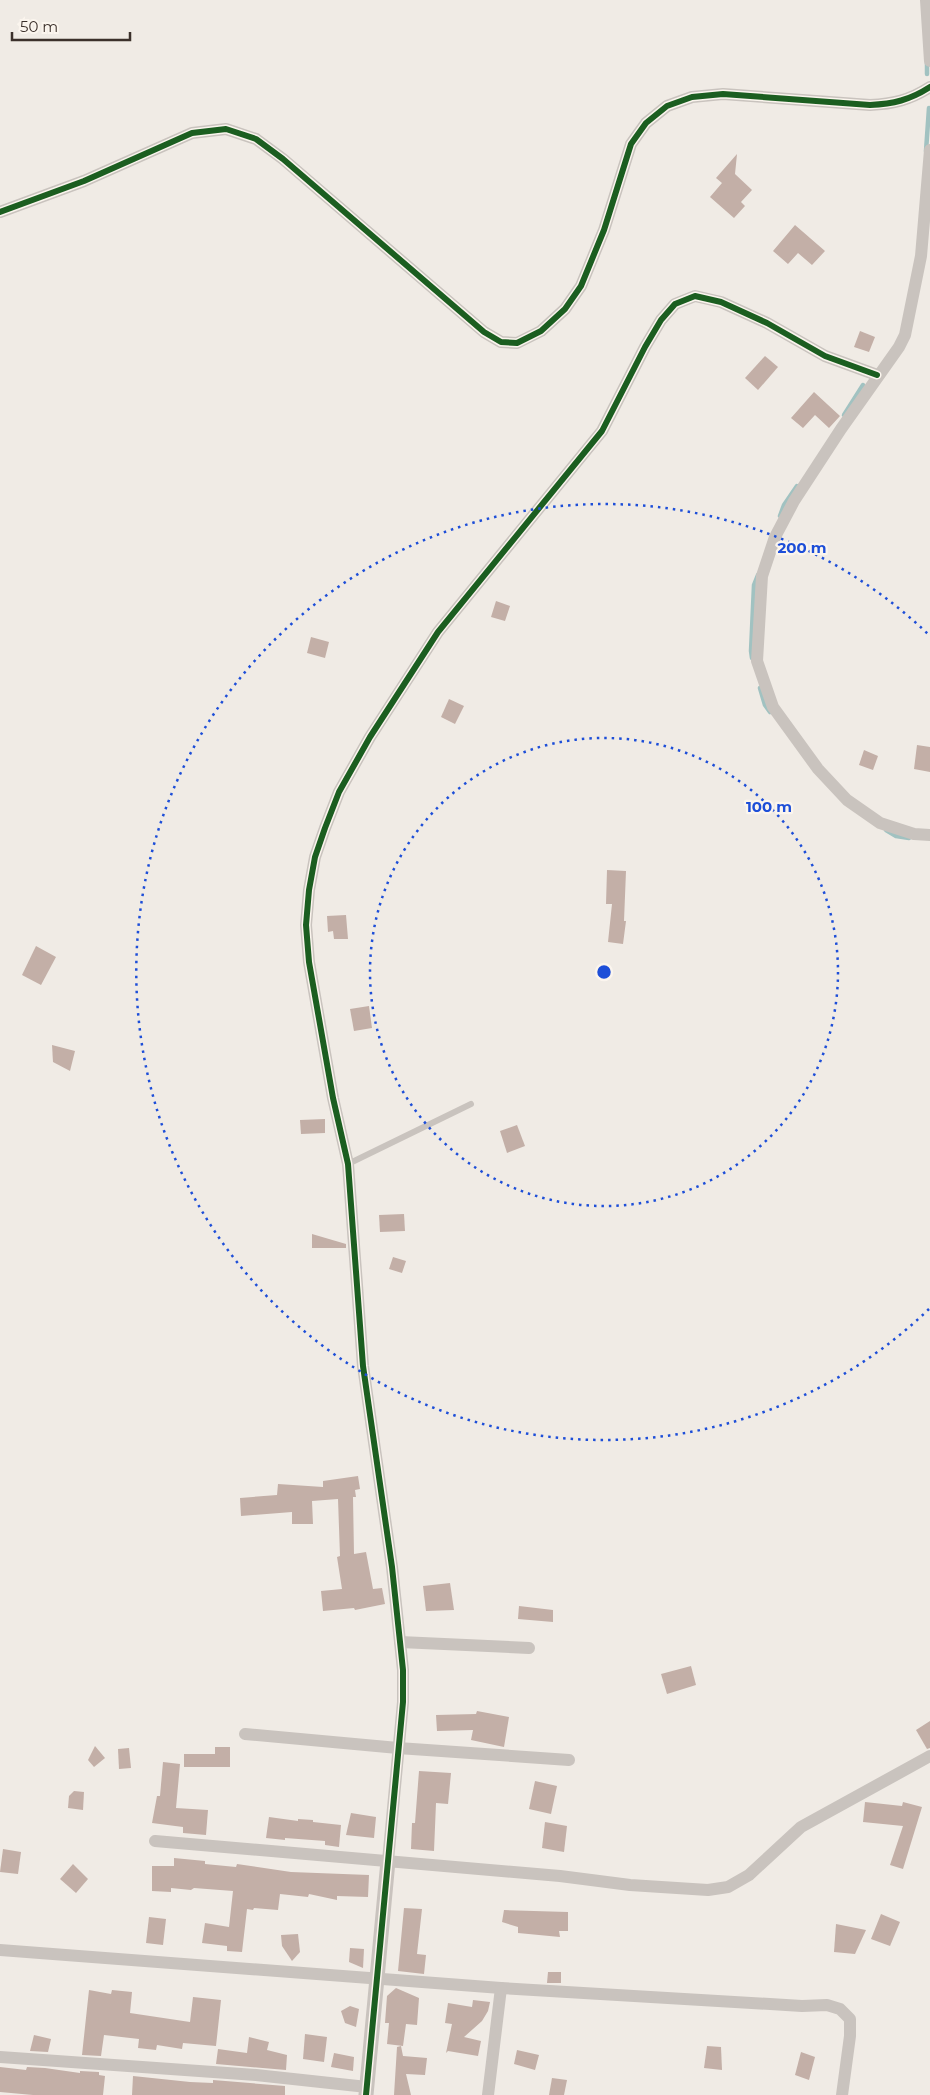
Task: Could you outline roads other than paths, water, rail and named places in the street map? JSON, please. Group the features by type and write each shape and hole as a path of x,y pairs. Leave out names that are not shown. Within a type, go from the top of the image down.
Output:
{"street":[{"path":"926,0 930,61"},
{"path":"0,212 84,181 192,134 226,129 256,138 283,159 484,332 501,342 517,343 541,331 565,309 581,286 604,230 631,144 646,123 667,106 692,97 723,94 870,105 888,104 904,101 930,87"},
{"path":"930,150 921,256 905,335 899,347 877,375 800,493 774,538 762,576 757,661 773,707 818,769 847,800 880,823 914,834 930,835"},
{"path":"0,2057 256,2075 366,2091 403,1702 403,1670 392,1567 363,1366 348,1164 333,1098 308,962 306,924 309,890 315,857 339,792 370,737 438,632 602,431 645,347 661,320 675,304 695,296 721,302 767,323 825,356 877,375"},
{"path":"400,1642 529,1648"},
{"path":"245,1734 398,1748 569,1760"},
{"path":"155,1841 560,1876 630,1885 708,1890 728,1887 749,1875 801,1827 930,1756"},
{"path":"0,1950 501,1988 802,2006 827,2004 840,2009 850,2019 850,2036 842,2095"},
{"path":"488,2095 501,1988"}],"lane":[{"path":"348,1164 471,1104"}],"waterway":[{"path":"927,62 927,74"},
{"path":"926,151 929,108"},
{"path":"844,415 863,385"},
{"path":"780,516 784,505 797,486"},
{"path":"752,658 754,585 758,575"},
{"path":"760,688 765,705 770,712"},
{"path":"886,830 896,836 909,838"}]}
